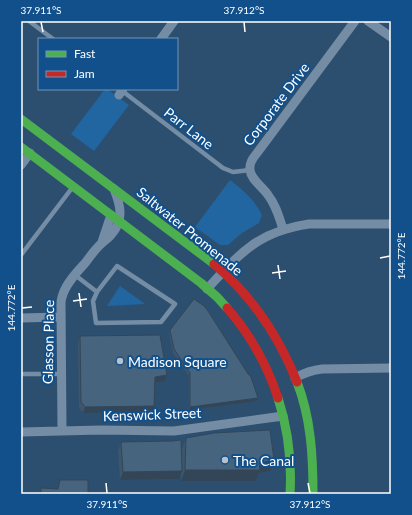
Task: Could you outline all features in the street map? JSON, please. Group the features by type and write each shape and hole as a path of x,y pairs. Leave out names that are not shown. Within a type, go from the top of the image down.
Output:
{"street":[{"path":"162,38 174,21"},
{"name":"Corporate Drive","path":"250,170 251,162 256,153 355,21"},
{"path":"368,21 391,37"},
{"name":"Saltwater Promenade","path":"21,119 200,253 223,272 244,293 258,310 281,347 295,378 304,408 312,449 313,494"},
{"path":"21,147 208,289 242,327 258,352 272,381 283,416 289,447 290,494"},
{"path":"21,164 30,153"},
{"path":"250,170 253,177 272,201 283,229"},
{"path":"113,187 120,205 119,221"},
{"name":"Glasson Place","path":"102,242 111,215"},
{"name":"Glasson Place","path":"62,431 62,294 75,275 102,242 116,229 119,221"},
{"path":"208,289 223,272 253,244 283,229 310,224 391,224"},
{"path":"21,318 61,317"},
{"path":"295,378 303,373 322,369 391,368"},
{"name":"Kenswick Street","path":"21,432 174,431 283,416"}],"lane":[{"path":"29,21 52,38"},
{"name":"Parr Lane","path":"121,91 223,168 233,172 250,170"},
{"path":"21,255 73,186"},
{"path":"117,266 174,304 161,322 96,323 93,301 97,292 117,266"},
{"path":"75,275 97,292"},
{"path":"21,374 61,374"}],"shaded area":[{"path":"104,90 108,90 129,105 94,151 71,134"},
{"path":"230,180 256,204 262,215 259,223 242,233 228,245 220,245 195,227"},
{"path":"120,286 145,304 107,306"}],"building":[{"path":"194,299 208,311 251,377 258,398 190,407 190,373 174,349 170,330"},
{"name":"Madison Square","path":"160,335 167,375 155,377 154,406 85,407 81,402 80,336"},
{"name":"The Canal","path":"270,430 274,460 259,463 260,470 185,470 186,438 214,433"},
{"path":"181,440 182,471 123,472 121,442"},
{"path":"60,480 88,480 88,494 41,494 41,488 58,489"}],"traffic: fast":[{"path":"21,119 214,264"},
{"path":"21,147 201,283 227,308"},
{"path":"297,382 302,396 308,423 313,494"},
{"path":"278,398 288,445 290,494"}],"traffic: jam":[{"path":"214,264 240,289 263,318 282,349 297,382"},
{"path":"227,308 243,328 257,350 269,374 278,398"}],"place":[{"name":"Madison Square","path":"120,361"},
{"name":"The Canal","path":"225,460"}]}
